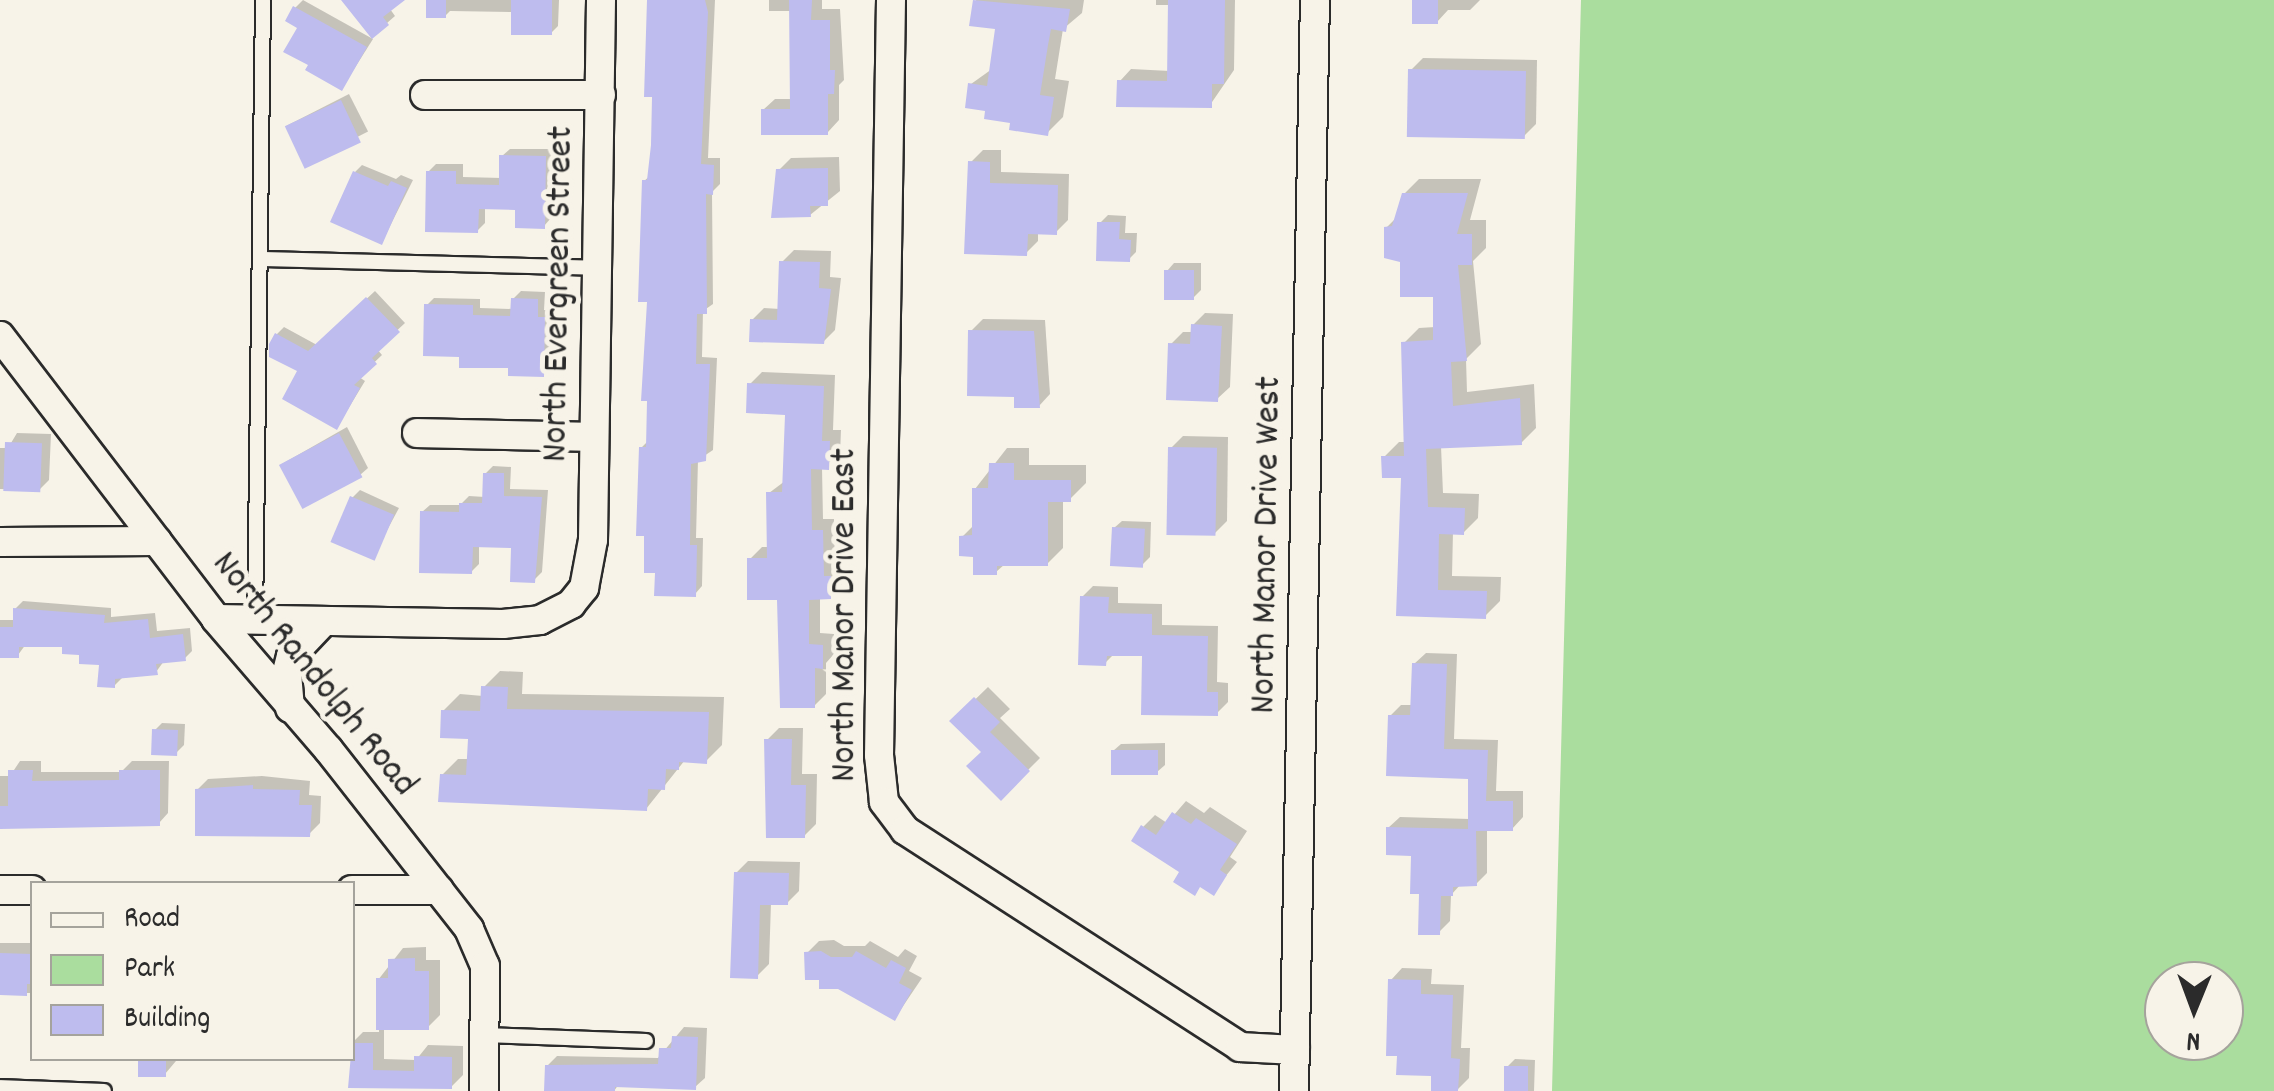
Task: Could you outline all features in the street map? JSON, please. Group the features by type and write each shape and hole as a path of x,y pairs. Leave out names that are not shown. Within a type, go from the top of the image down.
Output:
{"street":[{"name":"North Evergreen Street","path":"324,621 503,624 540,620 570,604 584,588 593,540 601,0"},
{"name":"North Manor Drive East","path":"891,0 878,755 884,802 910,832 1240,1046 1295,1050"},
{"name":"North Manor Drive West","path":"1294,1091 1315,0"},
{"path":"425,94 601,94"},
{"name":"North Randolph Road","path":"0,336 216,619 439,890 479,946 485,966 484,1091"},
{"path":"417,432 594,437"},
{"path":"0,542 157,541"},
{"path":"216,619 324,621"},
{"path":"290,708 287,672 291,656 324,621"},
{"path":"0,890 30,890"},
{"path":"355,890 439,890"}],"lane":[{"path":"254,620 263,0"},
{"path":"261,259 598,268"},
{"path":"485,1035 646,1041"},
{"path":"0,1087 104,1091"}],"green space":[{"path":"1581,0 2274,0 2274,1091 1552,1091"}],"building":[{"path":"341,0 405,0 383,17 389,25 372,39"},
{"path":"426,0 446,0 446,18 426,18"},
{"path":"511,0 552,0 552,35 511,35"},
{"path":"647,0 705,0 708,12 701,164 714,165 713,195 706,194 707,314 697,314 696,364 710,364 706,461 691,464 690,545 697,545 696,597 654,596 655,573 644,573 644,536 636,536 639,447 646,447 647,401 641,401 647,302 638,302 642,180 647,180 651,145 652,97 644,97"},
{"path":"789,0 812,0 811,20 830,20 830,70 835,70 834,94 828,94 828,135 761,135 761,109 790,109"},
{"path":"973,0 1070,9 1066,32 1051,29 1048,45 1040,95 1054,97 1048,136 1009,130 1010,123 984,119 985,111 965,108 968,83 987,86 995,29 969,26"},
{"path":"1168,0 1225,0 1224,84 1212,84 1212,108 1116,107 1117,80 1167,81"},
{"path":"1412,0 1438,0 1438,24 1412,24"},
{"path":"293,6 367,47 342,91 283,52 297,28 285,21"},
{"path":"1408,69 1526,71 1525,139 1407,137"},
{"path":"341,100 361,143 305,169 285,126"},
{"path":"499,155 546,156 545,229 515,228 515,210 479,209 478,233 425,232 426,171 456,171 456,184 499,185"},
{"path":"968,161 990,162 990,183 1058,185 1057,235 1028,234 1027,256 964,254"},
{"path":"828,168 828,206 810,206 811,217 771,218 776,169"},
{"path":"353,171 388,186 391,181 407,188 382,245 330,222"},
{"path":"1402,193 1468,193 1457,234 1472,234 1472,265 1458,265 1467,361 1451,362 1453,406 1520,398 1522,445 1426,449 1428,507 1465,508 1464,535 1439,534 1438,590 1487,591 1486,619 1396,616 1401,478 1382,478 1381,456 1404,456 1401,342 1433,340 1433,297 1400,297 1400,262 1384,258 1384,227 1392,226"},
{"path":"1097,222 1120,222 1119,239 1131,240 1130,262 1096,261"},
{"path":"779,261 820,262 819,288 831,289 824,344 749,342 750,319 777,320"},
{"path":"1164,270 1194,270 1194,300 1164,300"},
{"path":"366,297 400,332 372,358 377,364 354,385 360,388 337,430 282,399 297,371 269,357 269,344 275,333 308,351"},
{"path":"511,298 538,299 538,317 545,317 544,377 508,376 508,368 459,368 459,357 423,356 424,304 473,305 473,315 510,316"},
{"path":"1191,324 1222,326 1218,402 1166,400 1168,343 1190,344"},
{"path":"968,330 1034,331 1040,408 1014,408 1014,397 967,396"},
{"path":"747,383 824,386 822,441 830,441 829,470 811,469 812,530 823,530 824,576 831,576 831,599 809,600 809,644 823,645 823,669 815,668 815,708 780,708 777,600 747,600 747,558 767,558 766,492 782,492 785,415 746,413"},
{"path":"339,433 362,477 302,509 279,465"},
{"path":"5,442 42,443 40,492 3,491"},
{"path":"1168,447 1217,448 1215,536 1166,535"},
{"path":"989,463 1014,463 1014,480 1071,480 1071,502 1048,502 1048,566 997,566 997,575 973,575 973,557 959,556 959,536 972,535 972,488 988,488"},
{"path":"483,473 504,473 504,496 542,497 535,583 510,582 511,548 473,547 472,574 419,573 420,511 459,512 459,503 482,503"},
{"path":"350,496 394,515 375,561 330,542"},
{"path":"1112,527 1145,529 1143,568 1110,566"},
{"path":"1080,596 1109,597 1108,613 1152,614 1152,635 1208,636 1207,692 1218,692 1218,716 1141,715 1142,656 1107,656 1106,666 1078,665"},
{"path":"13,608 105,615 104,623 148,619 150,638 183,634 186,661 156,664 158,675 115,679 115,688 97,687 99,665 79,664 79,655 62,654 62,647 19,647 19,658 0,658 0,627 13,627"},
{"path":"1412,663 1447,664 1444,749 1488,750 1486,801 1513,801 1513,831 1476,831 1477,886 1453,887 1453,896 1441,896 1440,935 1418,935 1419,894 1410,894 1411,856 1386,855 1386,827 1468,829 1468,779 1386,776 1388,715 1410,715"},
{"path":"481,686 508,687 507,709 709,712 707,764 679,762 679,770 666,769 665,790 648,789 647,811 438,802 440,774 466,775 468,739 440,738 441,710 480,711"},
{"path":"974,697 1000,722 990,732 1030,771 1001,801 966,766 981,752 949,721"},
{"path":"152,729 178,730 177,756 151,755"},
{"path":"764,739 792,739 791,785 806,785 805,838 766,838"},
{"path":"1111,750 1158,750 1158,775 1111,775"},
{"path":"8,770 33,770 32,781 119,780 119,770 160,770 160,826 0,829 0,806 8,806"},
{"path":"253,785 253,789 300,790 299,805 312,805 310,837 195,836 195,789"},
{"path":"1172,812 1191,824 1196,818 1237,844 1220,870 1227,875 1214,896 1200,887 1195,896 1173,882 1179,872 1131,841 1141,825 1156,835"},
{"path":"734,872 789,873 788,905 760,905 758,979 730,978"},
{"path":"821,951 831,957 852,957 856,951 886,968 891,960 906,968 899,983 912,990 895,1021 838,989 819,989 819,980 805,980 804,952"},
{"path":"0,953 30,954 27,996 0,995"},
{"path":"415,958 415,971 429,971 429,1030 376,1030 376,978 388,978 388,959"},
{"path":"1388,979 1421,980 1421,994 1453,995 1451,1058 1460,1059 1458,1091 1431,1091 1431,1076 1396,1075 1397,1056 1386,1056"},
{"path":"672,1036 698,1037 696,1090 615,1087 615,1091 544,1091 545,1065 658,1064 659,1048 671,1048"},
{"path":"355,1043 373,1043 373,1070 414,1071 414,1056 452,1057 452,1089 348,1088"},
{"path":"138,1061 166,1061 166,1077 138,1077"},
{"path":"1504,1066 1528,1066 1528,1091 1504,1091"}]}
